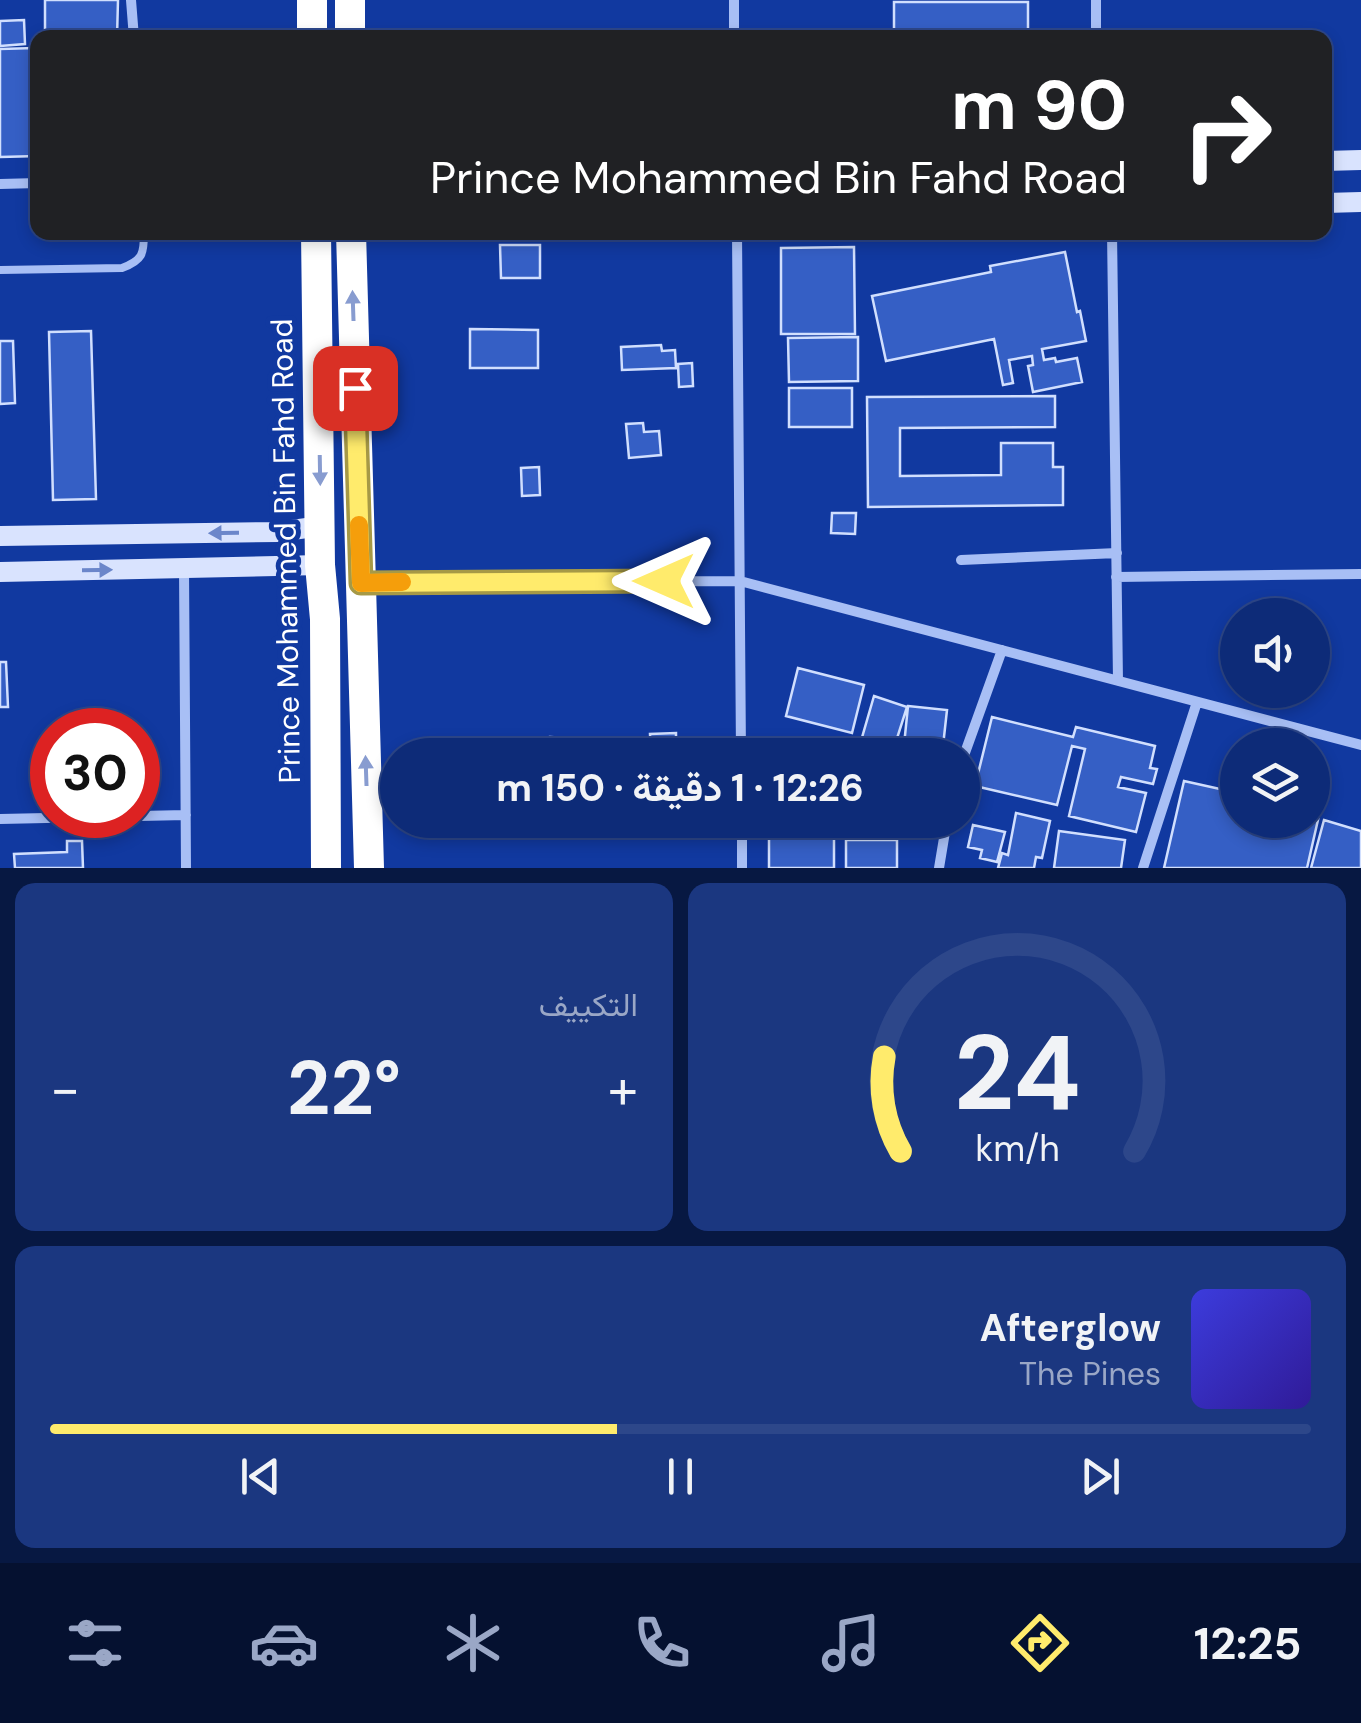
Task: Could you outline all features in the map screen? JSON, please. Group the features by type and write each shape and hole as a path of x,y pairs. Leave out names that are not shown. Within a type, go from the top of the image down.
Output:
{"highway":[{"path":"312,0 312,30"},
{"path":"350,0 350,30"},
{"name":"Prince Mohammed Bin Fahd Road","path":"316,240 326,868"},
{"path":"351,240 369,868"}],"street":[{"path":"132,0 134,30"},
{"path":"734,0 734,30"},
{"path":"1096,0 1096,30"},
{"path":"1332,161 1361,160"},
{"path":"0,184 30,183"},
{"path":"1332,203 1361,202"},
{"path":"737,240 742,738"},
{"path":"1112,240 1118,680"},
{"path":"0,536 278,532 321,526"},
{"path":"961,560 1117,554"},
{"path":"0,572 320,565"},
{"path":"184,568 186,868"},
{"path":"1116,577 1361,574"},
{"path":"361,583 740,580 1361,745"},
{"path":"970,738 1002,650"},
{"path":"1142,868 1197,702"},
{"path":"0,819 186,815"},
{"path":"742,838 742,868"},
{"path":"939,868 944,838"}],"lane":[{"path":"0,270 122,268 138,262 144,240"}],"building":[{"path":"45,0 118,0 117,30 45,30"},
{"path":"894,2 1028,2 1028,30 894,30"},
{"path":"24,20 25,44 0,46 0,21"},
{"path":"30,48 30,156 0,157 0,49"},
{"path":"500,245 540,245 540,278 501,278"},
{"path":"854,247 855,334 781,334 781,248"},
{"path":"1065,252 1086,341 1042,349 1044,360 1077,358 1082,382 1033,392 1028,366 1033,365 1032,356 1009,360 1013,383 1003,385 994,339 886,361 872,296 991,272 990,266"},
{"path":"470,329 538,330 538,368 470,368"},
{"path":"91,331 96,499 53,500 49,332"},
{"path":"858,337 858,381 789,382 788,338"},
{"path":"0,341 13,341 15,403 0,404"},
{"path":"661,345 662,351 675,350 676,368 622,370 621,347"},
{"path":"692,363 693,386 679,387 678,364"},
{"path":"789,388 852,388 852,427 789,427"},
{"path":"1055,396 1055,427 900,428 900,476 1001,475 1001,443 1053,443 1053,467 1063,467 1063,505 868,507 867,397"},
{"path":"643,423 644,432 659,431 661,455 629,458 626,424"},
{"path":"539,467 540,495 522,496 521,468"},
{"path":"832,513 856,513 855,534 831,533"},
{"path":"0,662 6,662 8,707 0,707"},
{"path":"798,668 864,685 852,733 786,716"},
{"path":"874,696 907,707 897,738 862,738"},
{"path":"908,706 947,710 944,738 905,738"},
{"path":"992,717 1073,737 1076,727 1155,746 1150,768 1157,769 1153,784 1121,777 1118,787 1146,793 1136,832 1069,816 1085,749 1072,746 1057,805 980,787 980,766"},
{"path":"676,733 676,738 650,738 650,734"},
{"path":"1184,781 1220,789 1220,838 1314,838 1307,868 1164,868"},
{"path":"1016,813 1050,821 1042,858 1036,857 1034,868 998,868 1002,853 1008,855"},
{"path":"1330,822 1361,831 1361,868 1311,868 1319,838 1330,838"},
{"path":"980,827 1005,832 997,862 980,858 982,850 968,847 970,838 980,838"},
{"path":"1059,831 1125,840 1121,868 1054,868"},
{"path":"769,838 834,838 834,868 769,868"},
{"path":"846,840 897,840 897,868 846,868"},
{"path":"67,841 82,841 83,868 15,868 14,854 67,852"}],"slow traffic":[{"path":"359,525 361,583 402,582"}],"route":[{"path":"355,388 361,583 664,581"}]}
